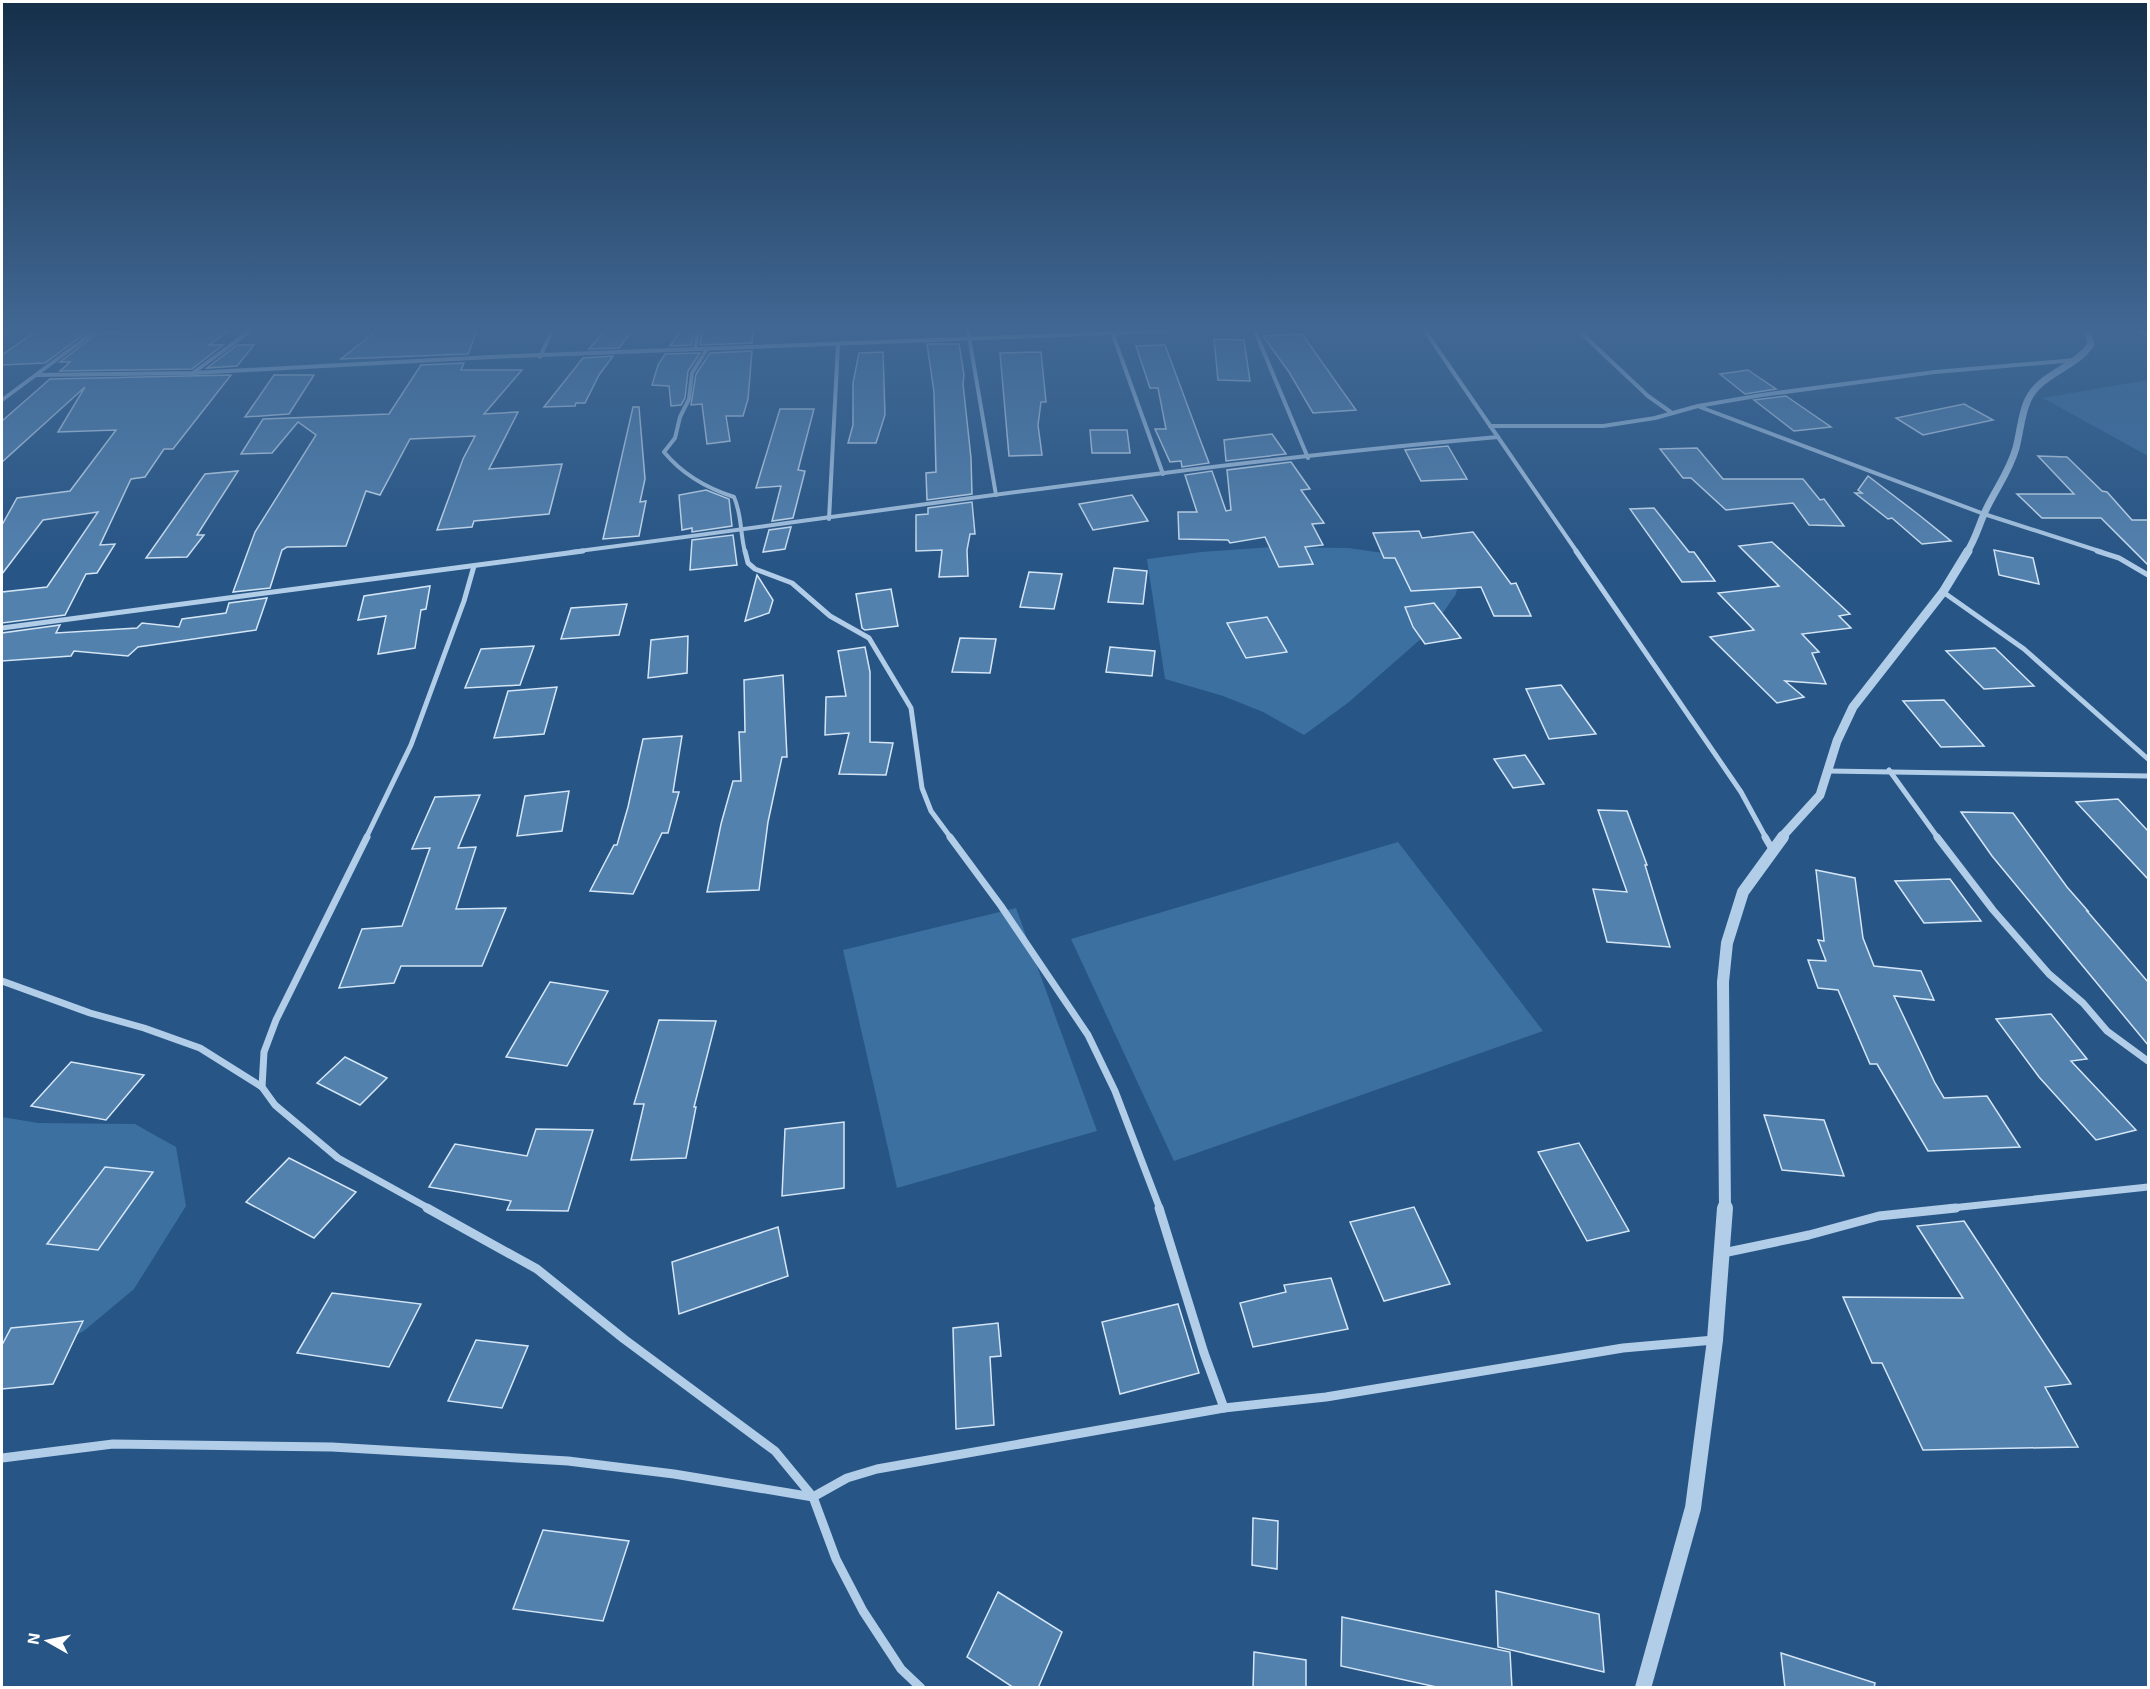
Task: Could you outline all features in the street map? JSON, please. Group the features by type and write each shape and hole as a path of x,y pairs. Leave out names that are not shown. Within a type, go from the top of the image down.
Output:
{"street":[{"path":"684,410 675,438 664,452 676,467 691,479 711,490 734,497 741,512 740,531 748,563 755,569 792,583 830,616 869,638 904,693 911,708 922,789 931,811 1001,906 1088,1035 1115,1091 1159,1207 1204,1353 1224,1408"},
{"path":"829,519 835,410"},
{"path":"981,410 996,495"},
{"path":"1140,410 1163,474"},
{"path":"1288,410 1308,458"},
{"path":"1479,410 1742,792 1772,849"},
{"path":"1668,410 1672,413"},
{"path":"1490,426 1603,426 1684,410"},
{"path":"1708,410 1984,514 2119,558 2148,575"},
{"path":"1643,1688 1693,1508 1715,1340 1726,1199 1724,982 1727,943 1743,892 1772,849 1820,795 1837,741 1854,707 1943,592 1977,537 1984,514 2003,482 2016,449 2025,410"},
{"path":"2,628 996,495 1498,437"},
{"path":"262,1087 264,1052 276,1020 344,880 376,821 411,745 464,601 474,566"},
{"path":"1943,592 1987,620 2148,759"},
{"path":"1828,771 2148,776"},
{"path":"1889,771 1993,910 2042,966 2083,1003 2107,1031 2148,1060"},
{"path":"2,981 90,1013 144,1028 200,1048 262,1087 275,1105 338,1158 537,1269 624,1339 775,1451 813,1497 836,1559 863,1611 901,1669 921,1688"},
{"path":"1721,1253 1809,1235 1879,1216 2148,1187"},
{"path":"2,1458 113,1444 332,1447 568,1461 674,1474 813,1497 847,1478 877,1469 1224,1408 1348,1394 1623,1348 1715,1340"}],"shaded area":[{"path":"2064,410 2148,410 2148,456"},
{"path":"1272,547 1349,548 1390,554 1460,576 1456,594 1431,630 1349,702 1304,735 1263,712 1223,696 1165,679 1147,559 1201,552"},
{"path":"1398,842 1543,1031 1174,1161 1071,939"},
{"path":"1016,908 1097,1131 897,1188 843,950"},
{"path":"2,1117 38,1123 135,1124 176,1147 186,1206 134,1289 85,1330 2,1380"}],"building":[{"path":"15,410 60,410 2,462 2,421"},
{"path":"71,410 204,410 173,449 164,449 145,477 131,479 100,545 115,544 97,573 86,574 65,615 2,623 2,592 47,587 98,512 43,520 2,574 2,525 17,498 70,491 116,430 58,432"},
{"path":"250,410 292,410 289,414 245,417"},
{"path":"392,410 488,410 484,414 518,412 489,469 562,464 549,514 474,521 472,527 437,530 463,459 475,436 410,439 380,495 366,491 346,546 287,547 282,550 270,588 233,592 255,532 316,435 298,422 272,453 241,454 263,419 389,414"},
{"path":"632,410 639,410 645,479 640,502 646,501 639,536 603,539"},
{"path":"703,410 745,410 743,416 726,416 730,441 707,444"},
{"path":"780,410 814,410 798,470 805,471 793,518 772,521 781,486 756,488"},
{"path":"853,410 885,410 876,443 848,443 853,425"},
{"path":"934,410 966,410 972,494 927,500 926,473 936,472"},
{"path":"1005,410 1040,410 1038,425 1042,455 1009,456"},
{"path":"1162,410 1189,410 1209,463 1182,467 1181,461 1170,462 1155,429 1166,429"},
{"path":"1311,410 1356,410 1313,413"},
{"path":"1767,410 1806,410 1831,427 1794,431"},
{"path":"1936,410 1975,410 1993,420 1923,435 1896,418"},
{"path":"1090,430 1127,430 1130,453 1092,453"},
{"path":"1272,434 1286,454 1226,461 1224,440"},
{"path":"1448,446 1467,479 1421,481 1405,450"},
{"path":"1697,448 1723,479 1803,479 1820,500 1824,499 1844,526 1809,525 1793,503 1726,510 1691,478 1683,478 1660,449"},
{"path":"2038,456 2067,457 2102,491 2107,492 2132,520 2148,520 2148,565 2101,518 2042,518 2017,494 2074,494"},
{"path":"1291,462 1310,489 1301,490 1324,523 1312,524 1323,545 1305,547 1313,564 1279,567 1265,537 1230,543 1228,540 1179,539 1178,512 1197,512 1185,475 1212,471 1226,511 1231,510 1227,470"},
{"path":"238,471 197,535 204,535 187,557 146,558 205,474"},
{"path":"1868,476 1951,541 1922,544 1892,518 1888,519 1855,493 1862,493 1858,490"},
{"path":"706,490 729,499 732,526 692,532 692,528 682,530 679,495"},
{"path":"1132,495 1148,521 1093,530 1079,504"},
{"path":"972,502 975,534 970,534 967,550 968,576 939,577 942,550 916,551 916,515 928,514 928,508"},
{"path":"1654,508 1689,552 1694,552 1715,581 1682,582 1630,509"},
{"path":"791,527 785,549 763,552 769,530"},
{"path":"1419,531 1422,538 1473,532 1511,584 1516,583 1531,616 1494,616 1481,587 1411,591 1395,558 1384,558 1373,533"},
{"path":"733,535 737,565 690,570 692,540"},
{"path":"1772,542 1850,614 1839,616 1851,628 1802,634 1819,652 1812,653 1826,684 1785,681 1804,697 1777,703 1710,637 1754,630 1718,593 1779,586 1739,546"},
{"path":"1994,550 2033,558 2039,584 1999,575"},
{"path":"1114,568 1147,571 1143,604 1108,602"},
{"path":"1029,572 1062,574 1054,609 1020,607"},
{"path":"757,575 773,600 769,613 745,621"},
{"path":"430,586 426,609 421,610 415,648 378,654 386,616 358,620 364,596"},
{"path":"891,589 898,626 865,630 862,628 856,594"},
{"path":"267,598 256,630 138,647 128,656 74,651 71,656 2,661 2,633 60,625 56,633 137,628 142,623 179,627 182,619 226,613 229,603"},
{"path":"1434,603 1461,638 1425,644 1413,627 1405,607"},
{"path":"627,604 619,635 561,639 571,608"},
{"path":"1267,617 1287,652 1246,658 1227,623"},
{"path":"688,636 687,673 648,678 651,640"},
{"path":"960,638 996,639 990,673 952,672"},
{"path":"534,646 520,685 465,688 481,649"},
{"path":"865,647 870,672 870,742 893,743 886,775 839,774 849,733 825,735 826,697 846,696 838,651"},
{"path":"1110,647 1155,651 1152,676 1106,672"},
{"path":"1995,648 2034,686 1984,689 1946,651"},
{"path":"783,675 787,757 782,757 768,822 759,890 707,892 721,824 733,781 741,781 739,732 745,732 744,680"},
{"path":"1561,685 1596,734 1549,739 1526,689"},
{"path":"557,687 544,734 494,738 508,691"},
{"path":"1944,700 1984,746 1941,747 1903,701"},
{"path":"682,736 673,792 679,792 668,833 662,833 633,894 590,891 614,845 617,845 643,739"},
{"path":"1525,755 1544,784 1513,788 1494,759"},
{"path":"569,791 562,831 517,836 525,796"},
{"path":"480,795 458,848 476,847 456,909 506,908 482,966 401,966 394,983 339,988 362,929 402,926 430,848 412,849 435,797"},
{"path":"2118,799 2148,831 2148,879 2076,802"},
{"path":"1598,810 1627,811 1647,865 1645,865 1670,947 1607,942 1593,889 1627,892"},
{"path":"1961,812 2013,813 2067,887 2148,982 2148,1045 1992,856"},
{"path":"1816,870 1855,878 1863,938 1874,966 1921,971 1934,1000 1894,996 1944,1098 1987,1096 2020,1147 1928,1151 1877,1064 1870,1064 1838,990 1818,988 1808,960 1826,961 1818,940 1824,941"},
{"path":"1950,879 1981,921 1924,923 1895,881"},
{"path":"550,982 608,991 567,1066 506,1057"},
{"path":"2051,1014 2087,1059 2071,1061 2136,1130 2096,1140 2039,1077 1996,1019"},
{"path":"659,1020 716,1021 694,1107 696,1107 686,1158 631,1160 644,1104 634,1104"},
{"path":"345,1057 387,1078 360,1105 317,1083"},
{"path":"71,1062 144,1075 106,1120 31,1106"},
{"path":"1764,1115 1824,1120 1844,1176 1782,1170"},
{"path":"844,1122 844,1188 782,1196 785,1129"},
{"path":"536,1129 593,1130 568,1211 507,1210 511,1201 429,1187 455,1144 527,1156"},
{"path":"1579,1143 1629,1231 1587,1241 1538,1152"},
{"path":"289,1158 356,1192 314,1238 246,1202"},
{"path":"105,1167 153,1172 98,1250 47,1244"},
{"path":"1414,1207 1450,1284 1384,1301 1350,1222"},
{"path":"1964,1221 2071,1384 2045,1387 2078,1447 1923,1450 1882,1363 1872,1363 1843,1297 1963,1298 1917,1226"},
{"path":"778,1227 788,1276 679,1314 672,1262"},
{"path":"1331,1278 1348,1329 1253,1347 1240,1303 1286,1292 1284,1285"},
{"path":"332,1293 421,1304 389,1367 297,1353"},
{"path":"1178,1304 1199,1373 1120,1394 1102,1322"},
{"path":"83,1321 53,1384 2,1389 2,1345 11,1328"},
{"path":"998,1323 1001,1356 990,1357 994,1425 956,1429 953,1328"},
{"path":"476,1340 528,1346 502,1408 448,1401"},
{"path":"1253,1518 1278,1521 1277,1569 1252,1565"},
{"path":"543,1530 629,1541 603,1621 513,1609"},
{"path":"1496,1591 1599,1614 1604,1672 1498,1647"},
{"path":"998,1592 1062,1632 1038,1688 1014,1688 967,1657"},
{"path":"1342,1617 1510,1652 1512,1688 1441,1688 1341,1666"},
{"path":"1254,1652 1306,1660 1306,1688 1253,1688"},
{"path":"1781,1653 1875,1683 1874,1688 1785,1688"}]}
